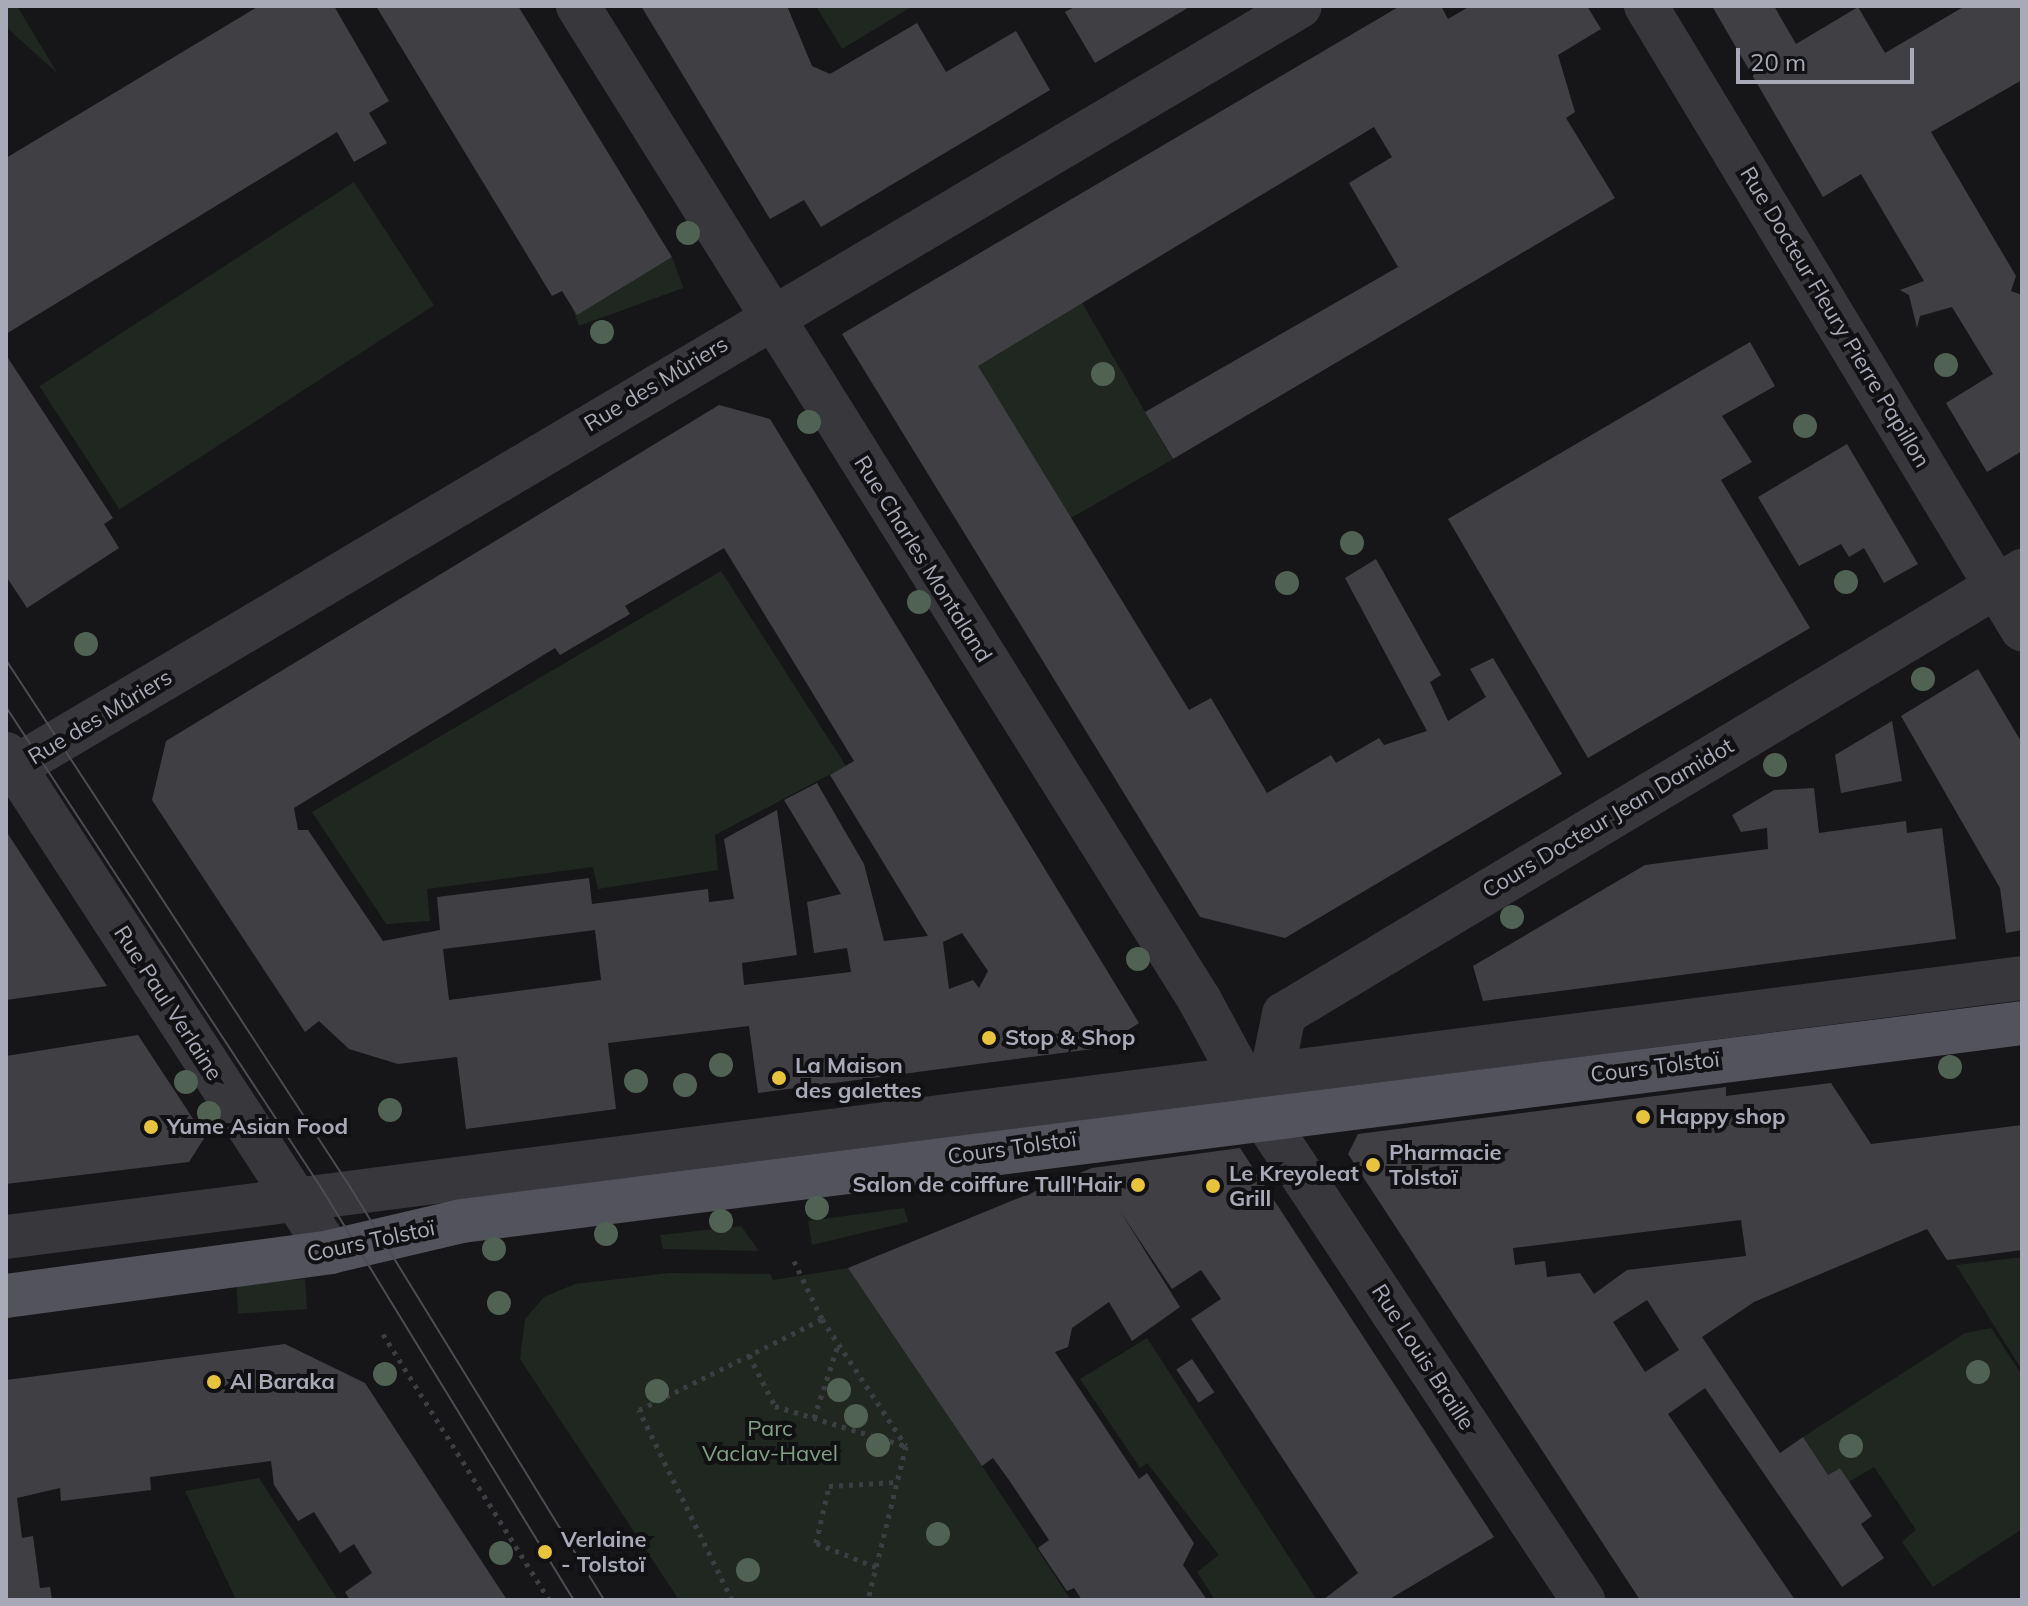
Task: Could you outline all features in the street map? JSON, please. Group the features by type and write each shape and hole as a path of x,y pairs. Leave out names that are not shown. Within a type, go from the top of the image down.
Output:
{"main road":[{"name":"Cours Tolstoï","path":"6,1296 330,1252 462,1221 1262,1115 2022,1023"}],"street":[{"name":"Rue Charles Montaland","path":"578,6 770,315 1257,1074 1262,1115"},
{"name":"Rue des Mûriers","path":"10,761 1300,6"},
{"name":"Rue Docteur Fleury Pierre Papillon","path":"1646,6 2009,578 2022,629"},
{"name":"Cours Docteur Jean Damidot","path":"1257,1074 1284,1014 2009,578"},
{"name":"Rue Paul Verlaine","path":"10,761 330,1252"},
{"name":"Cours Tolstoï","path":"6,1237 2022,978"},
{"name":"Rue Louis Braille","path":"1262,1115 1583,1600"}],"path":[{"path":"794,1261 822,1319 906,1446 868,1600"},
{"path":"732,1600 639,1410 822,1319"},
{"path":"383,1334 549,1600"},
{"path":"814,1418 838,1345"},
{"path":"749,1355 775,1406 906,1446"},
{"path":"876,1567 816,1543 829,1486 897,1482"}],"green space":[{"path":"6,6 17,6 58,74 6,27"},
{"path":"816,6 913,6 842,49"},
{"path":"354,182 434,305 120,510 39,386"},
{"path":"672,257 683,288 579,326 568,295"},
{"path":"1081,301 1172,459 1067,520 975,362"},
{"path":"721,571 846,766 715,835 718,870 598,889 593,867 427,889 430,921 386,924 312,812"},
{"path":"904,1208 908,1222 812,1245 808,1221"},
{"path":"741,1226 759,1251 663,1249 660,1235"},
{"path":"2022,1257 2022,1370 1956,1265"},
{"name":"Parc Vaclav-Havel","path":"848,1268 1071,1600 679,1600 520,1359 525,1319 544,1297 575,1284 669,1273 770,1274 773,1280"},
{"path":"305,1279 307,1309 238,1314 236,1284"},
{"path":"1991,1328 2022,1375 2022,1529 1933,1587 1902,1542 1916,1530 1874,1467 1849,1482 1840,1468 1828,1475 1803,1437 1965,1333"},
{"path":"1147,1338 1317,1600 1215,1600 1197,1572 1219,1555 1147,1463 1140,1468 1080,1379"},
{"path":"259,1478 338,1600 236,1600 185,1491"}],"building":[{"path":"259,6 334,6 389,101 369,113 387,143 354,162 337,132 6,334 6,158"},
{"path":"376,6 518,6 672,257 577,315 562,291 552,296"},
{"path":"641,6 787,6 812,66 830,74 917,23 946,72 1016,31 1050,90 821,227 804,200 770,219"},
{"path":"1076,6 1191,6 1095,63 1065,12"},
{"path":"1400,6 1441,6 1448,19 1470,6 1587,6 1601,29 1558,55 1575,112 1566,118 1615,198 1173,459 1145,412 1398,267 1349,183 1392,157 1374,127 978,366 1189,710 1211,698 1267,793 1331,755 1336,763 1379,738 1384,745 1427,731 1345,578 1376,559 1441,675 1430,682 1448,721 1486,697 1470,669 1493,658 1562,774 1285,938 1200,917 842,334"},
{"path":"1712,6 1774,6 1796,44 1858,7 1885,53 1965,6 2022,6 2022,80 1931,132 2016,276 2011,291 2022,295 2022,451 1987,472 1946,403 1993,374 1952,307 1920,316 1917,328 1909,295 1900,290 1924,281 1861,174 1823,197"},
{"path":"1750,342 1775,386 1722,416 1752,462 1721,480 1810,628 1588,758 1448,519"},
{"path":"6,355 113,518 104,524 119,548 27,608 6,576"},
{"path":"719,405 770,419 1139,1023 1100,1048 758,1093 749,1026 608,1043 616,1109 466,1129 457,1057 398,1064 349,1049 319,1021 305,1032 152,800 166,741","holes":["724,548 854,761 830,775 928,936 884,941 864,864 817,783 784,800 841,894 807,902 814,953 847,948 851,972 744,985 742,963 797,955 777,810 724,839 734,899 709,902 708,889 592,904 589,878 437,897 440,930 383,941 308,830 298,830 294,808 555,648 560,655 630,614 625,606","595,930 601,980 449,1000 443,949","962,933 988,971 979,988 973,980 949,989 943,942"]},
{"path":"1847,444 1918,564 1884,583 1864,548 1849,557 1841,544 1799,566 1758,497"},
{"path":"1978,669 2022,743 2022,930 2006,933 2000,888 1901,716"},
{"path":"1892,721 1902,781 1841,793 1835,755"},
{"path":"1814,788 1819,833 1906,821 1907,833 1942,828 1956,939 1483,1001 1473,966 1645,865 1768,849 1767,828 1741,832 1732,815 1774,790"},
{"path":"6,831 107,986 6,1000"},
{"path":"138,1035 205,1137 189,1162 6,1184 6,1056"},
{"path":"1831,1083 1871,1144 2022,1125 2022,1250 1947,1260 1927,1229 1754,1302 1702,1337 1780,1453 1803,1437 1828,1475 1840,1468 1872,1516 1861,1524 1884,1558 1842,1587 1705,1388 1668,1414 1795,1600 1640,1600 1348,1154 1358,1134 1726,1087 1726,1096","holes":["1741,1220 1746,1256 1627,1270 1594,1294 1580,1273 1547,1277 1545,1261 1515,1265 1513,1248","1647,1300 1679,1350 1645,1372 1613,1322"]},
{"path":"1240,1148 1494,1537 1388,1600 1323,1600 1358,1573 1191,1319 1221,1299 1201,1270 1172,1289 1120,1211 1180,1307 1132,1341 1109,1302 1072,1328 1068,1347 1055,1352 1139,1479 1147,1473 1194,1543 1183,1565 1207,1600 1082,1600 1074,1588 1067,1591 1038,1548 1049,1540 1009,1480 993,1458 982,1466 848,1268 1092,1168"},
{"path":"285,1344 365,1383 507,1600 350,1600 345,1592 372,1573 354,1544 340,1553 314,1512 298,1521 274,1485 271,1461 150,1477 151,1490 61,1501 60,1488 17,1498 22,1538 33,1536 40,1588 50,1587 52,1600 6,1600 6,1380"},
{"path":"1192,1359 1214,1392 1199,1403 1176,1370"}],"tram line":[{"path":"6,660 347,1182 604,1600"},
{"path":"6,707 320,1186 574,1600"}],"place":[{"name":"Stop & Shop","path":"989,1038"},
{"name":"La Maison des galettes","path":"779,1078"},
{"name":"Happy shop","path":"1643,1117"},
{"name":"Yume Asian Food","path":"151,1127"},
{"name":"Pharmacie Tolstoï","path":"1373,1165"},
{"name":"Salon de coiffure Tull'Hair","path":"1138,1185"},
{"name":"Le Kreyoleat Grill","path":"1213,1186"},
{"name":"Al Baraka","path":"214,1382"},
{"name":"Verlaine - Tolstoï","path":"545,1552"}]}
